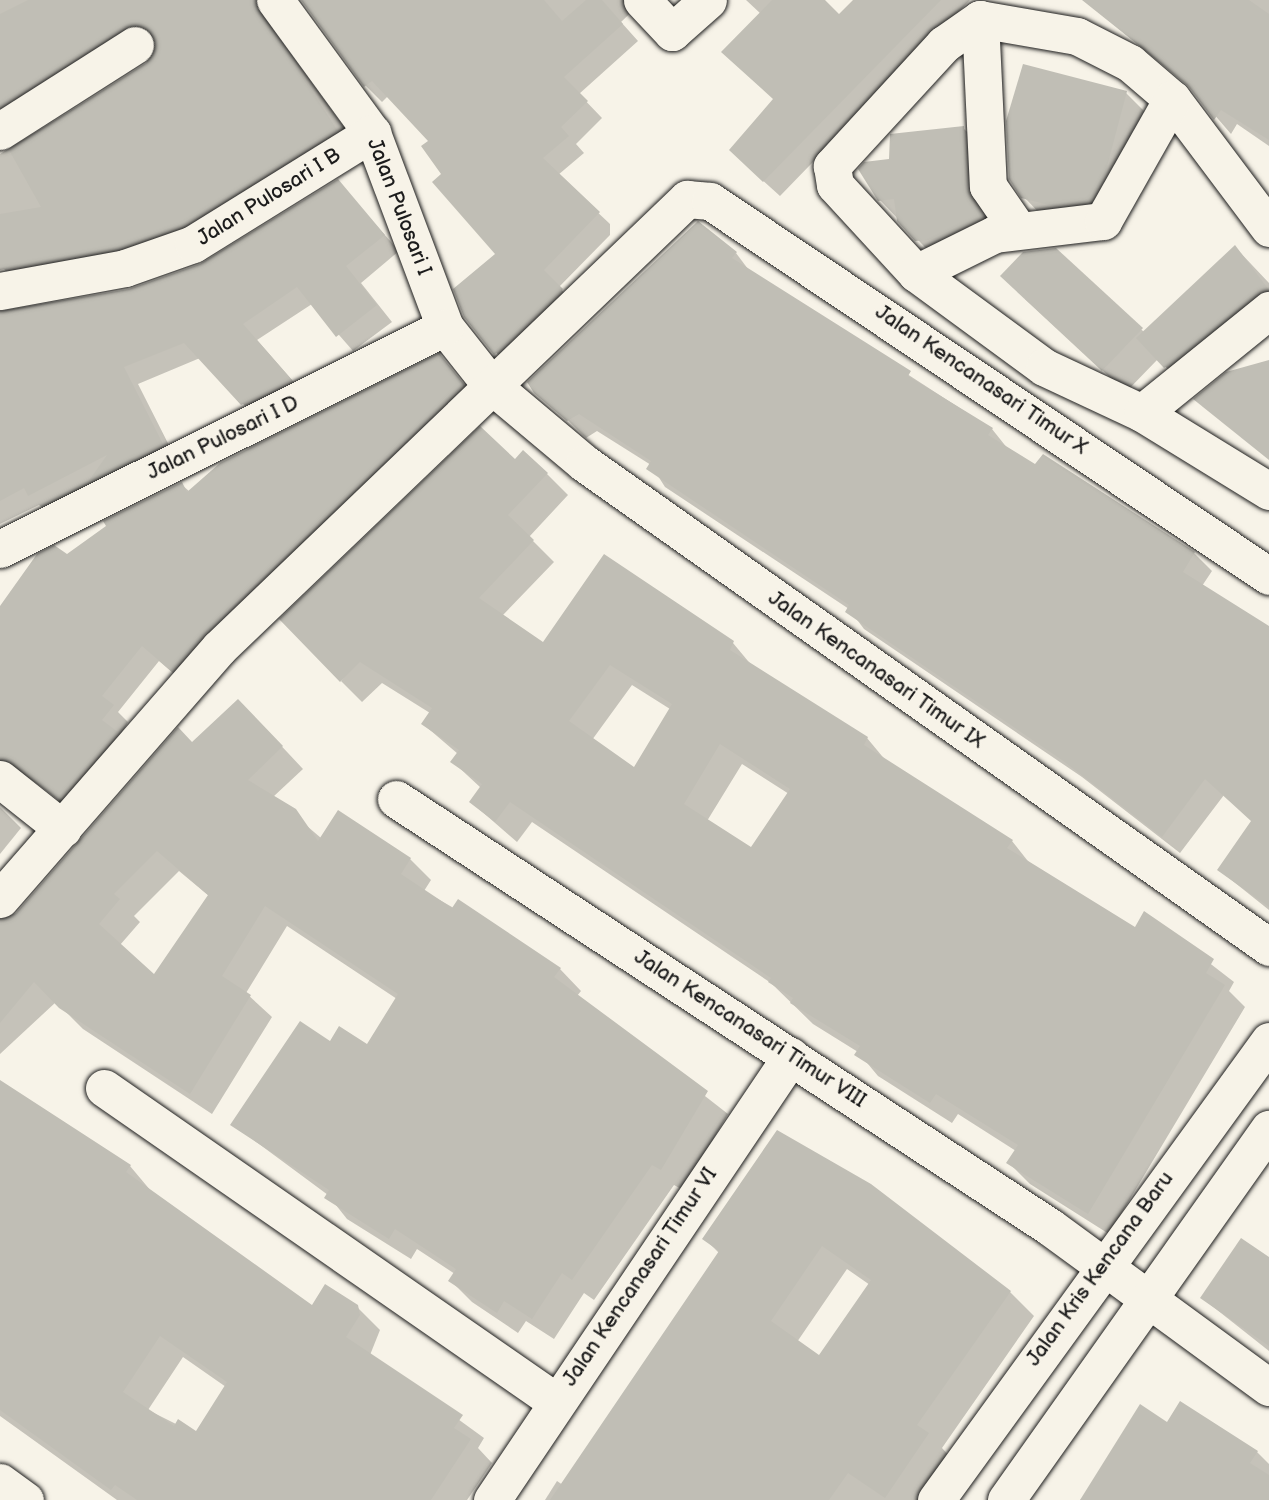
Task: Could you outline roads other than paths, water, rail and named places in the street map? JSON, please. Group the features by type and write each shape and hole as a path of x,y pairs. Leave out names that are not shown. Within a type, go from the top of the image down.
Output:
{"street":[{"name":"Jalan Pulosari I","path":"275,0 372,133 445,327 490,384"},
{"path":"642,0 672,32 708,0"},
{"path":"979,19 988,186 1017,228"},
{"path":"1269,228 1172,99 1095,42 979,19 944,44 832,166 835,185 916,273 1044,367 1142,414 1269,491"},
{"path":"0,131 135,45"},
{"path":"916,273 1017,228 1103,221 1172,99"},
{"name":"Jalan Pulosari I B","path":"0,291 125,268 194,244 372,133"},
{"name":"Jalan Kencanasari Timur X","path":"490,384 687,199 721,208 1269,576"},
{"path":"1142,414 1269,310"},
{"name":"Jalan Pulosari I D","path":"0,549 445,327"},
{"path":"0,899 219,648 490,384"},
{"name":"Jalan Kencanasari Timur IX","path":"490,384 584,463 1269,947"},
{"path":"0,779 63,829"},
{"name":"Jalan Kencanasari Timur VIII","path":"396,799 792,1056 1102,1263 1269,1387"},
{"name":"Jalan Kris Kencana Baru","path":"936,1500 1102,1263 1269,1041"},
{"name":"Jalan Kencanasari Timur VI","path":"492,1500 555,1401 792,1056"},
{"path":"104,1088 555,1401"},
{"path":"1006,1500 1148,1296 1269,1129"},
{"path":"0,1482 25,1500"}]}
